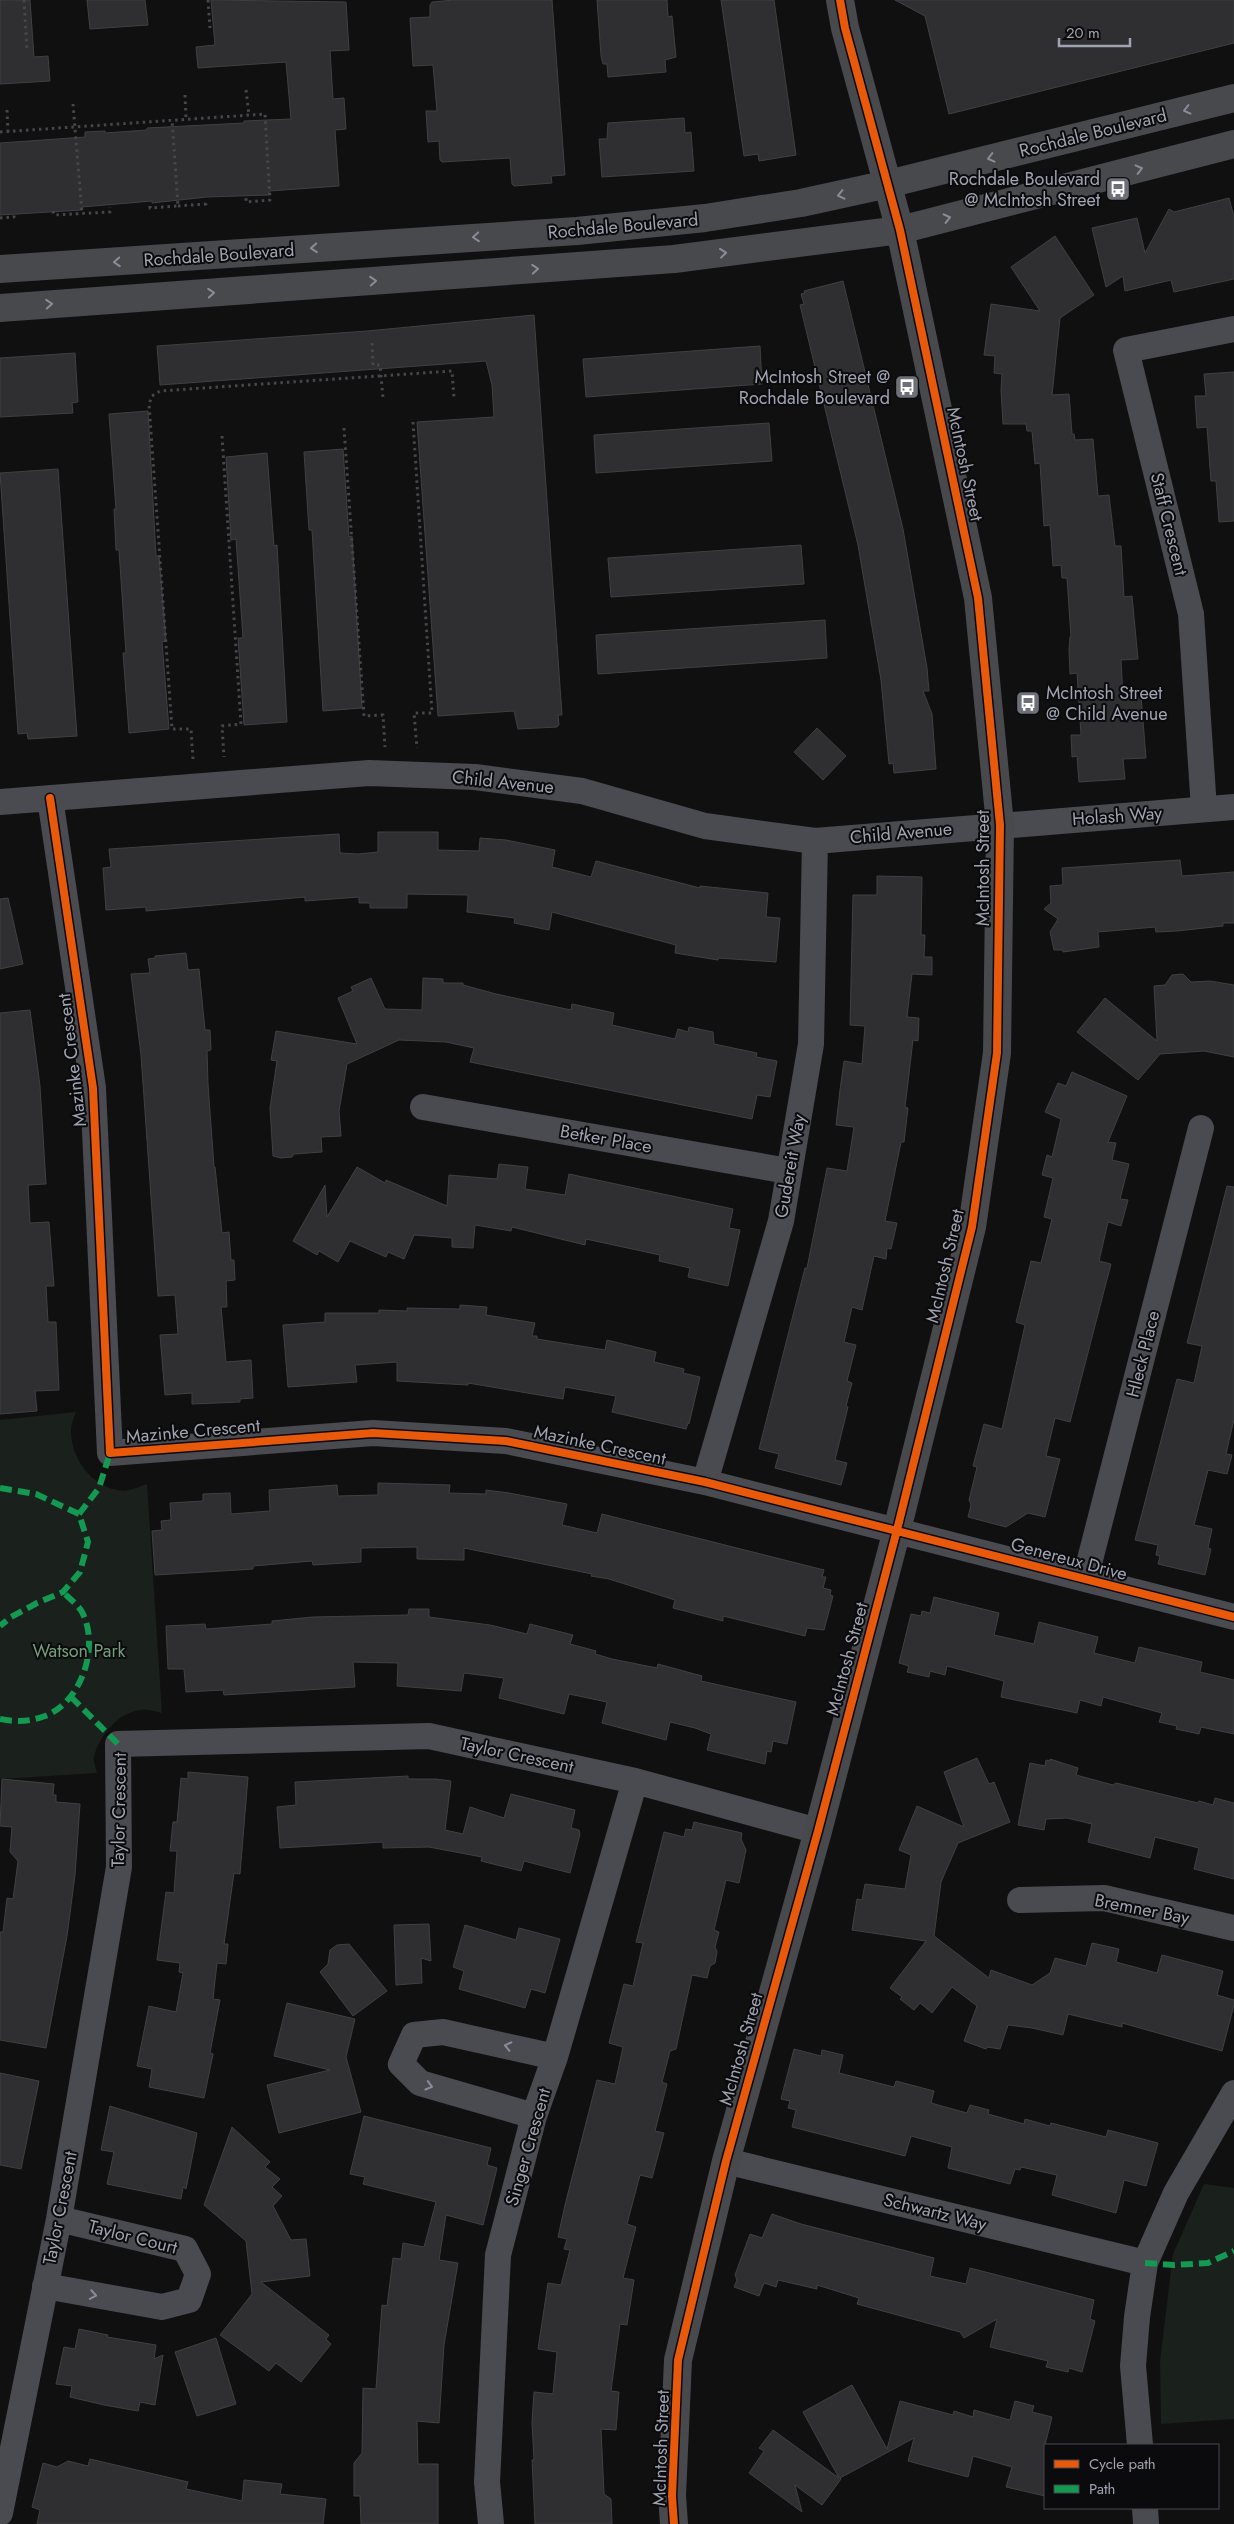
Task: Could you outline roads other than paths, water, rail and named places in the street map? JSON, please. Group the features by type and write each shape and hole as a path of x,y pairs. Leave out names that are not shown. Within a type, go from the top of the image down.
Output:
{"street":[{"name":"McIntosh Street","path":"674,2524 672,2496 678,2360 726,2161 818,1830 897,1530 973,1217 997,1053 1000,825 978,598 900,230 845,28 840,0"},
{"name":"Rochdale Boulevard","path":"0,270 587,230 724,215 801,204 1234,98"},
{"name":"Rochdale Boulevard","path":"0,308 674,259 900,230 1234,144"},
{"name":"Staff Crescent","path":"1204,809 1191,614 1126,350 1234,329"},
{"name":"Child Avenue","path":"0,802 370,773 475,777 582,791 705,826 815,841 1000,825"},
{"name":"Mazinke Crescent","path":"50,798 93,1088 110,1453 373,1433 506,1441 705,1482 897,1530"},
{"name":"Holash Way","path":"1000,825 1234,807"},
{"name":"Gudereit Way","path":"705,1482 782,1221 788,1171 811,1044 815,841"},
{"name":"Betker Place","path":"423,1107 788,1171"},
{"name":"Hleck Place","path":"1085,1579 1201,1128"},
{"name":"Genereux Drive","path":"897,1530 1234,1617"},
{"name":"Taylor Crescent","path":"0,2513 59,2219 119,1867 118,1744 429,1736 635,1780 818,1830"},
{"name":"Singer Crescent","path":"491,2524 487,2482 498,2255 534,2116 555,2057 635,1780"},
{"name":"Bremner Bay","path":"1020,1900 1104,1898 1234,1928"},
{"path":"534,2116 420,2083 401,2064 414,2035 443,2032 555,2057"},
{"path":"1140,2444 1133,2366 1137,2317 1145,2263 1176,2193 1234,2093"},
{"name":"Schwartz Way","path":"726,2161 1145,2263"},
{"name":"Taylor Court","path":"46,2286 162,2307 189,2300 198,2274 185,2249 59,2219"},
{"path":"1145,2509 1146,2524"}],"place":[{"name":"Rochdale Boulevard @ McIntosh Street","path":"1118,189"},
{"name":"McIntosh Street @ Rochdale Boulevard","path":"907,387"},
{"name":"McIntosh Street @ Child Avenue","path":"1028,703"}],"park label":[{"name":"Watson Park","path":"79,1651"}]}
